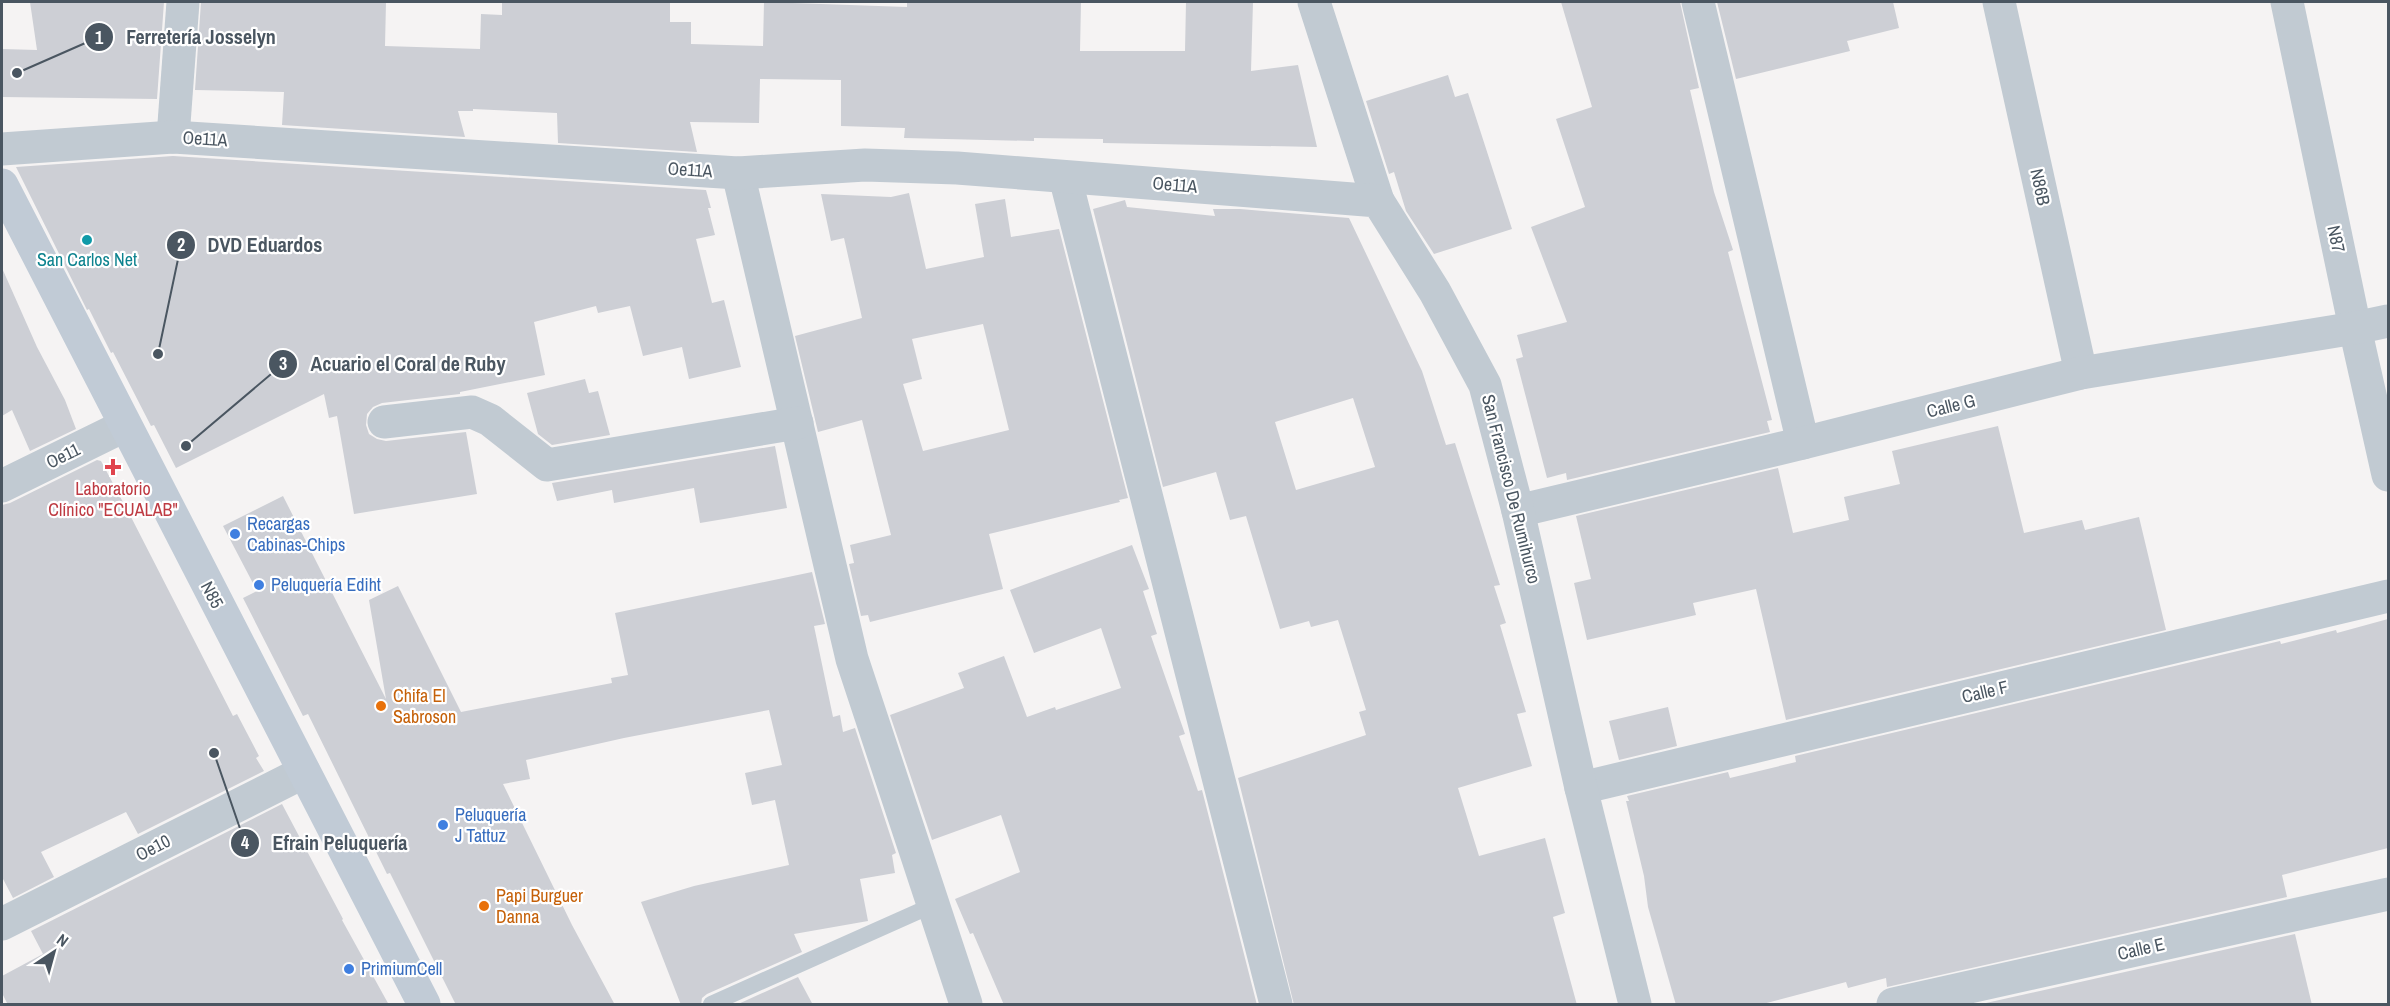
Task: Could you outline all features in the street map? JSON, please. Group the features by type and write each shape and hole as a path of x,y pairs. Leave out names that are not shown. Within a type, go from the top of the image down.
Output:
{"main road":[{"name":"N85","path":"2,185 124,426 424,1005"}],"street":[{"path":"173,136 183,2"},
{"name":"San Francisco De Rumihurco","path":"1314,2 1378,201 1435,292 1485,385 1518,511 1581,788 1635,1005"},
{"path":"1698,2 1803,443"},
{"name":"N86B","path":"1999,2 2081,373"},
{"name":"N87","path":"2287,2 2388,475"},
{"name":"Oe11A","path":"2,149 173,136 738,173 865,165 957,168 1378,201"},
{"path":"738,173 852,659 966,1005"},
{"path":"1065,177 1276,1005"},
{"name":"Calle G","path":"1518,511 1803,443 2081,373 2388,321"},
{"path":"384,422 472,412 490,420 547,465 797,423"},
{"name":"Oe11","path":"2,486 124,426"},
{"name":"Calle F","path":"1581,788 2388,596"},
{"name":"Oe10","path":"2,924 304,772"},
{"name":"Calle E","path":"1893,1005 2388,894"}],"lane":[{"path":"711,1005 933,904"}],"building":[{"path":"30,2 164,2 157,99 2,97 2,49 37,50"},
{"path":"201,2 386,2 385,46 480,49 481,14 502,15 502,2 670,2 670,22 691,22 691,44 763,46 764,2 907,7 907,2 1081,2 1080,51 1185,51 1186,2 1253,2 1251,71 1298,65 1317,147 1103,143 1103,139 1034,138 1034,141 904,138 905,128 841,126 841,80 760,79 759,123 690,122 697,152 558,143 557,113 473,109 473,111 458,111 465,137 282,125 284,92 195,90"},
{"path":"1561,2 1680,2 1699,88 1690,90 1714,192 1733,250 1728,252 1772,420 1767,421 1770,432 1567,480 1566,473 1547,478 1516,359 1523,357 1517,335 1567,322 1531,227 1585,207 1556,119 1592,107"},
{"path":"1717,2 1893,2 1899,28 1847,41 1850,51 1736,79"},
{"path":"1448,75 1455,97 1468,93 1512,229 1434,254 1406,211 1394,172 1389,174 1366,101"},
{"path":"173,156 706,190 715,235 696,239 712,303 724,300 741,367 689,379 682,347 643,356 630,306 598,313 596,306 534,322 545,375 460,392 460,394 382,403 373,407 367,414 366,425 369,434 386,441 466,432 477,494 354,514 337,416 329,418 324,394 176,468 154,425 151,426 113,352 111,353 89,309 87,310 16,167"},
{"path":"909,193 926,269 984,257 975,204 1005,199 1011,237 1059,229 1128,498 1119,500 1120,502 989,534 1003,589 870,622 868,615 861,616 849,564 854,563 850,545 891,535 862,420 818,432 795,336 862,318 844,238 831,241 821,194 891,197","holes":["983,324 1009,430 923,451 903,384 922,379 912,339"]},
{"path":"1125,200 1127,207 1215,216 1213,209 1240,209 1349,218 1422,371 1446,445 1455,443 1500,585 1494,586 1506,623 1500,625 1526,712 1517,714 1532,766 1458,788 1479,856 1545,838 1565,913 1553,917 1577,1005 1294,1005 1238,778 1366,735 1359,712 1366,710 1338,620 1311,627 1309,621 1280,629 1246,516 1230,520 1216,472 1163,487 1093,209","holes":["1353,398 1375,467 1296,490 1275,422"]},
{"path":"2,268 37,347 65,400 76,429 30,451 12,410 2,416"},
{"path":"585,379 589,393 598,391 610,435 552,445 538,434 527,393"},
{"path":"1998,426 2024,533 2082,520 2085,530 2139,517 2166,630 1786,720 1756,589 1693,603 1696,615 1587,640 1574,583 1591,579 1576,516 1778,468 1793,533 1849,520 1844,497 1900,484 1892,451"},
{"path":"775,446 787,508 700,523 694,488 614,503 612,490 557,501 552,483"},
{"path":"97,460 101,461 131,517 233,716 237,714 259,756 256,758 264,771 138,834 126,812 41,852 54,877 13,898 2,877 2,505"},
{"path":"283,496 386,699 369,600 398,586 461,712 612,683 611,678 628,675 615,613 812,572 825,624 814,626 833,717 840,715 843,732 855,728 896,853 892,855 895,873 860,879 868,921 794,934 802,952 707,994 702,998 701,1005 681,1005 641,902 694,886 789,865 775,800 752,805 745,773 782,765 769,710 624,738 526,760 530,779 503,784 572,925 615,1005 456,1005 390,873 387,874 308,714 303,716 243,598 257,591 223,526"},
{"path":"1132,545 1149,589 1143,591 1157,634 1151,636 1185,734 1179,736 1198,791 1202,790 1257,1005 1004,1005 973,933 970,934 955,899 1020,872 1001,815 932,840 890,715 964,688 958,673 1004,656 1027,717 1055,707 1056,710 1121,688 1101,628 1034,653 1010,590"},
{"path":"2388,619 2388,848 2282,875 2287,897 1887,987 1886,978 1848,988 1846,982 1759,1005 1676,1005 1648,907 1644,876 1626,801 1629,801 1627,796 1728,772 1730,778 1796,762 1795,756 2280,641 2281,644 2336,630 2337,633"},
{"path":"1668,707 1677,746 1619,760 1609,721"},
{"path":"282,804 389,1005 8,1005 2,993 2,976 43,954 31,931"},
{"path":"2295,934 2312,1005 1977,1005"},
{"path":"798,977 813,1005 736,1005"}],"place":[{"name":"Ferretería Josselyn","path":"17,73"},
{"name":"San Carlos Net","path":"87,240"},
{"name":"DVD Eduardos","path":"158,354"},
{"name":"Acuario el Coral de Ruby","path":"186,446"},
{"name":"Laboratorio Clínico \"ECUALAB\"","path":"113,467"},
{"name":"Recargas Cabinas-Chips","path":"235,534"},
{"name":"Peluquería Ediht","path":"259,585"},
{"name":"Chifa El Sabroson","path":"381,706"},
{"name":"Efrain Peluquería","path":"214,753"},
{"name":"Peluquería J Tattuz","path":"443,825"},
{"name":"Papi Burguer Danna","path":"484,906"},
{"name":"PrimiumCell","path":"349,969"}]}
